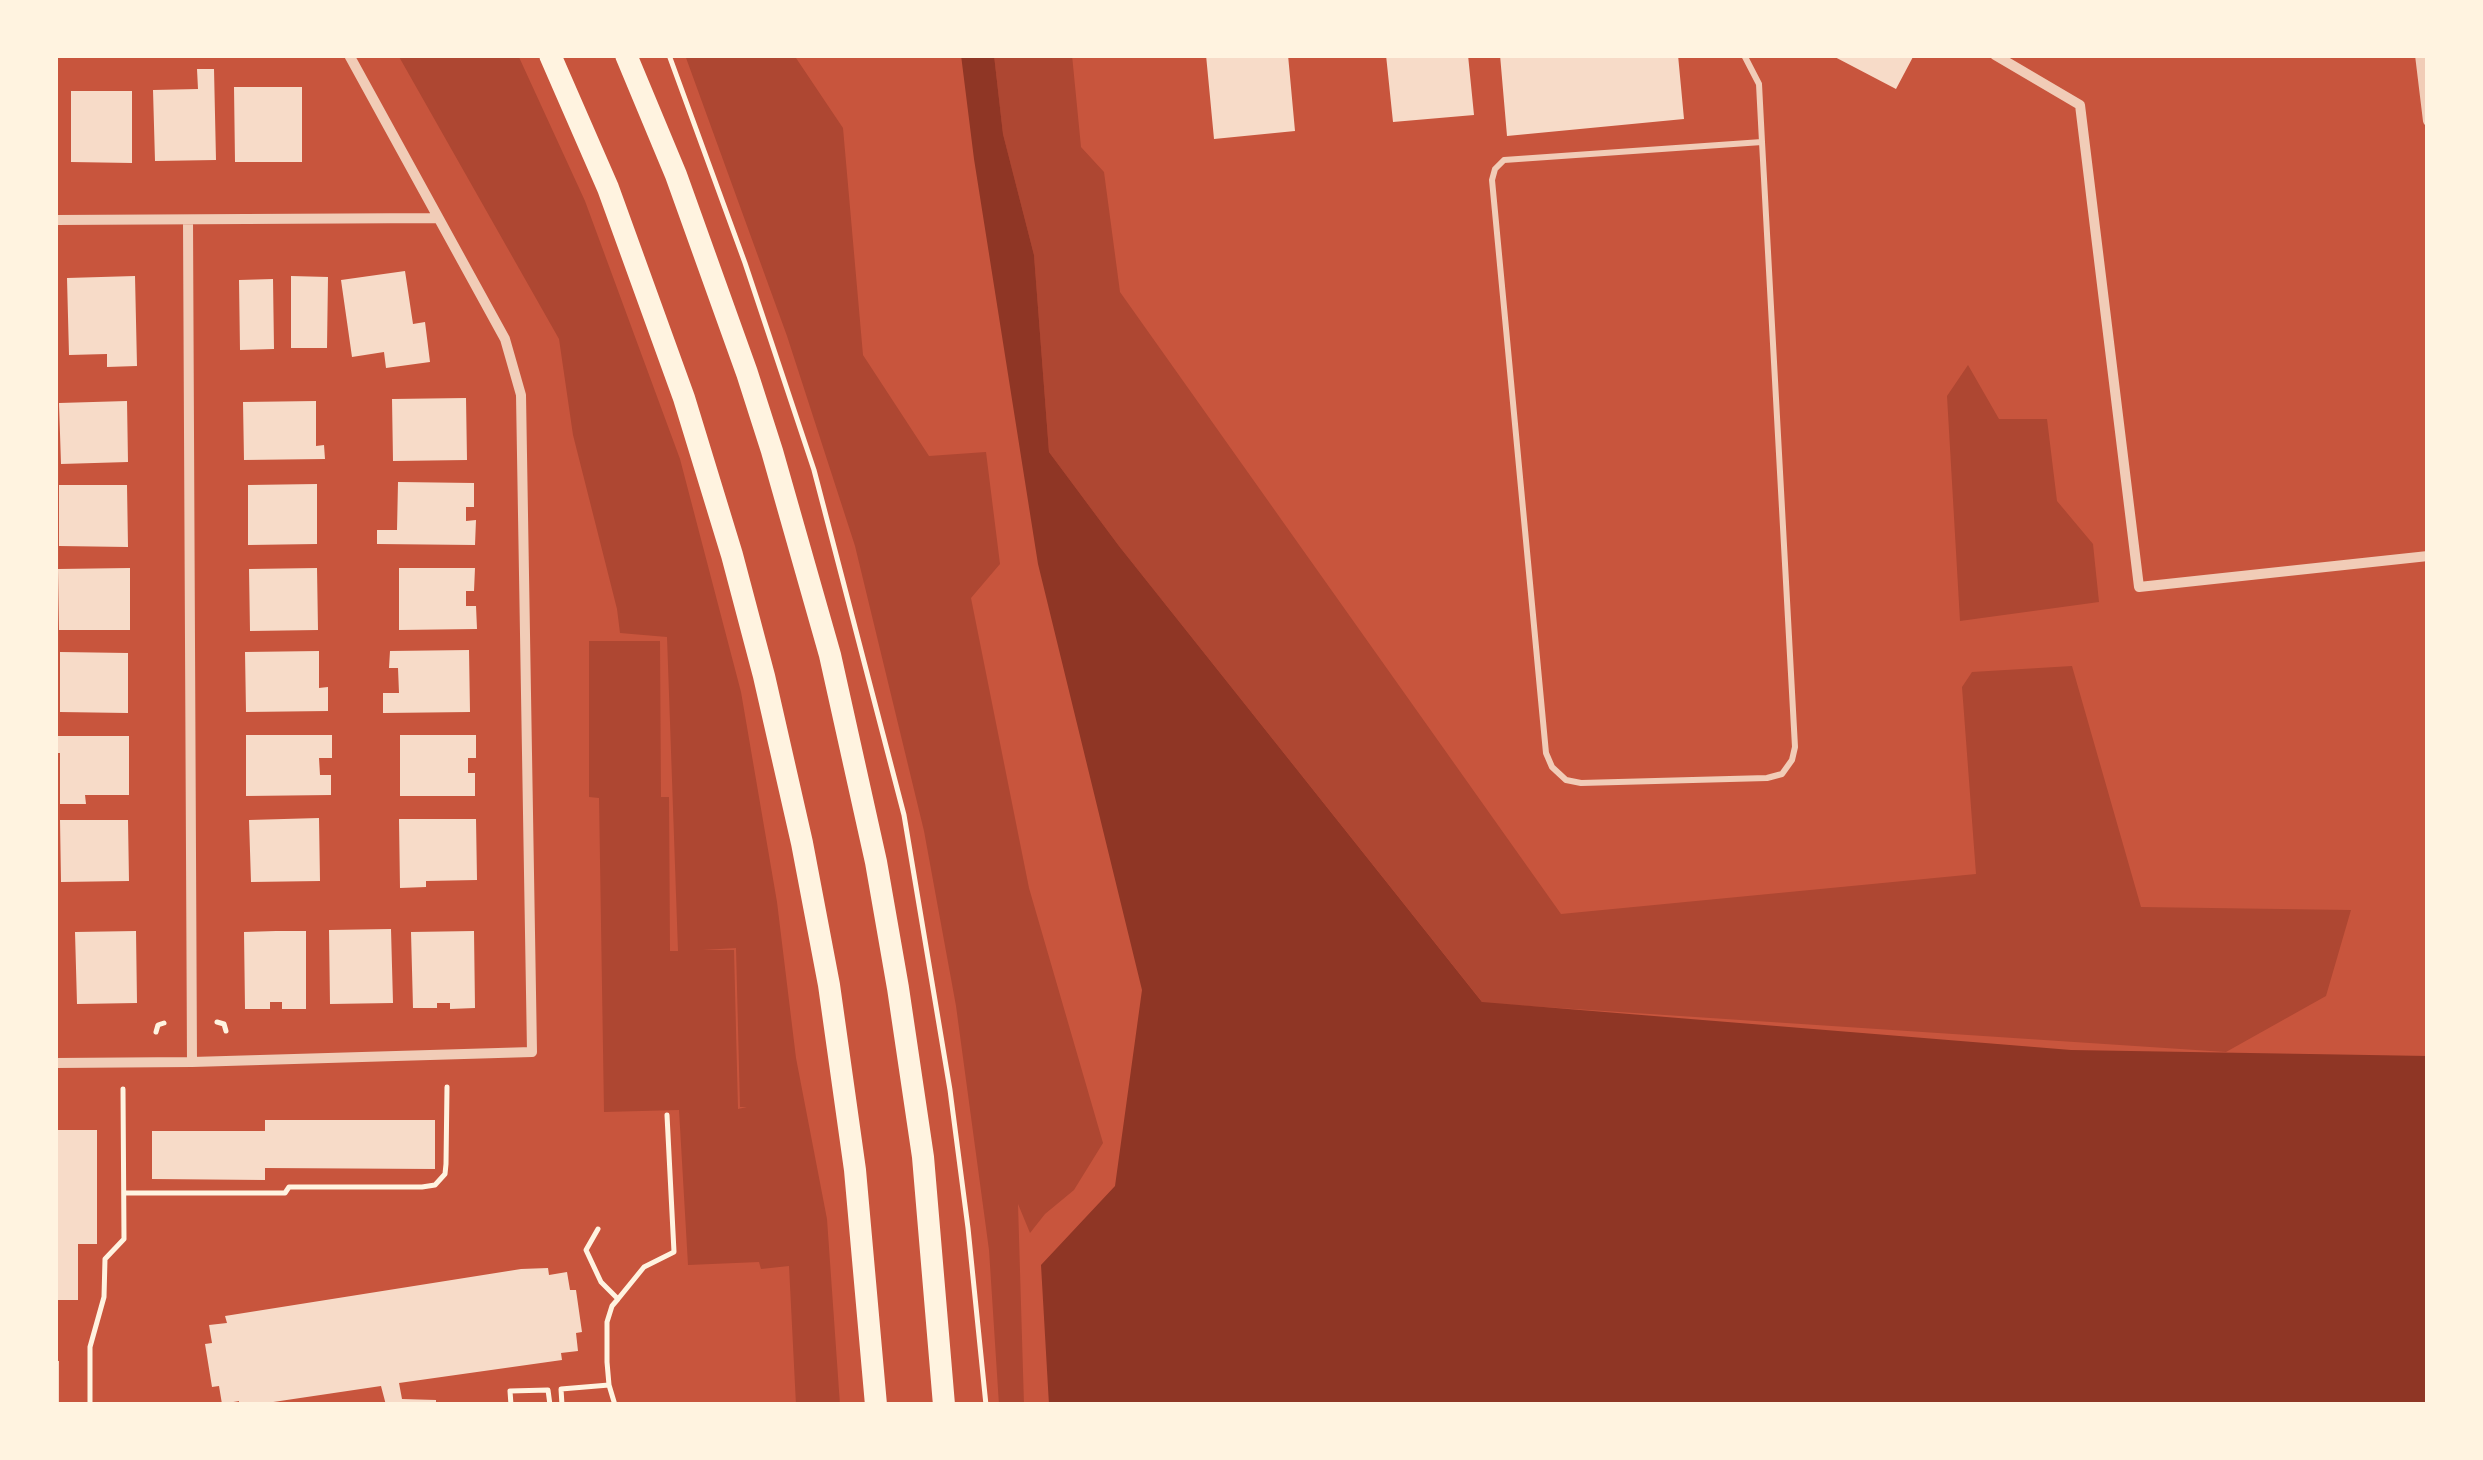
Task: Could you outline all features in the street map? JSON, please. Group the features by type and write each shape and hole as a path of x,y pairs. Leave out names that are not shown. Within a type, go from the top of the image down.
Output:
{"highway":[{"path":"550,55 608,188 684,398 764,676 829,984 855,1170 876,1405"},
{"path":"626,55 676,175 747,373 834,672 876,862 898,988 923,1157 944,1405"}],"street":[{"path":"55,1063 532,1052 521,395 505,339 350,55"},
{"path":"1994,55 2080,106 2139,587 2428,556"},
{"path":"2420,55 2428,121"},
{"path":"55,220 438,218"},
{"path":"188,221 192,1062"}],"lane":[{"path":"1744,55 1759,84 1795,747 1792,760 1782,774 1767,778 1581,784 1566,780 1552,767 1546,753 1494,169 1504,160 1762,142"}],"path":[{"path":"217,1022 224,1024 226,1031"},
{"path":"156,1032 158,1025 164,1024"},
{"path":"124,1193 285,1193 289,1187 422,1188 435,1184 441,1180 446,1164 447,1087"},
{"path":"90,1405 90,1347 104,1297 105,1259 124,1239 123,1089"},
{"path":"615,1405 610,1386 607,1322 612,1306 644,1267 674,1252 667,1115"},
{"path":"598,1230 586,1250 600,1282 618,1300"},
{"path":"562,1405 561,1389 610,1386"},
{"path":"511,1405 510,1391 548,1390 550,1405"}],"shaded area":[{"path":"398,55 518,55 585,201 680,459 741,692 777,902 796,1058 827,1219 840,1405 796,1405 789,1266 761,1269 759,1262 688,1265 679,1110 604,1112 599,798 589,797 589,641 660,641 661,797 669,797 670,951 678,951 667,637 620,633 573,435 559,339","holes":["736,948 740,1107 747,1107 738,1109 734,950 702,950"]},
{"path":"685,55 794,55 843,128 863,355 929,456 986,452 1000,564 971,598 1029,888 1103,1143 1074,1190 1045,1214 1030,1233 1018,1204 1024,1405 999,1405 989,1250 956,1006 924,831 855,546 787,336"},
{"path":"961,55 994,55 1003,134 1034,255 1049,452 1119,546 1482,1002 2071,1050 2428,1056 2428,1405 1049,1405 1041,1265 1115,1186 1142,990 1038,564"},
{"path":"994,55 1072,55 1081,147 1104,172 1120,292 1561,914 1976,874 1962,687 1972,672 2072,666 2141,907 2351,910 2326,996 2226,1052 1483,1003 1119,546 1049,452 1034,255 1003,134"},
{"path":"1968,365 1999,419 2047,419 2057,501 2093,544 2099,602 1960,621 1947,396"}],"building":[{"path":"1206,55 1288,55 1295,131 1214,139"},
{"path":"1386,55 1468,55 1474,115 1393,122"},
{"path":"1500,55 1678,55 1684,119 1507,136"},
{"path":"1831,55 1914,55 1896,89"},
{"path":"197,69 214,69 216,160 155,161 153,90 198,89"},
{"path":"234,87 302,87 302,162 235,162"},
{"path":"71,91 132,91 132,163 71,162"},
{"path":"405,271 413,324 425,322 430,362 386,368 384,352 352,357 341,280"},
{"path":"135,276 137,366 107,367 107,354 69,355 67,278"},
{"path":"291,276 328,277 327,348 291,348"},
{"path":"273,279 274,349 240,350 239,280"},
{"path":"466,398 467,460 393,461 392,399"},
{"path":"127,401 128,462 61,464 59,403"},
{"path":"316,401 316,446 324,445 325,459 244,460 243,402"},
{"path":"398,482 474,483 474,507 466,507 466,521 476,520 475,545 377,544 377,530 397,530"},
{"path":"317,484 317,544 248,545 248,485"},
{"path":"59,485 127,485 128,547 59,546"},
{"path":"130,568 130,630 59,630 58,569"},
{"path":"317,568 318,630 250,631 249,569"},
{"path":"399,568 475,568 474,591 466,591 466,606 476,606 477,629 399,630"},
{"path":"469,650 470,712 383,713 383,693 399,693 398,668 389,668 390,651"},
{"path":"319,651 319,688 328,687 328,711 246,712 245,652"},
{"path":"60,652 128,653 128,713 60,712"},
{"path":"246,735 332,735 332,758 319,758 320,775 331,775 331,795 246,796"},
{"path":"400,735 476,735 476,758 468,758 468,773 475,773 475,796 400,796"},
{"path":"55,736 129,736 129,795 85,795 86,804 60,804 60,753 55,753"},
{"path":"319,818 320,881 251,882 249,820"},
{"path":"399,819 476,819 477,880 426,881 426,887 400,888"},
{"path":"60,820 128,820 129,881 61,882"},
{"path":"391,929 393,1003 330,1004 329,930"},
{"path":"136,931 137,1003 77,1004 75,932"},
{"path":"306,931 306,1009 282,1009 282,1002 270,1002 270,1009 245,1009 244,932"},
{"path":"474,931 475,1008 450,1009 450,1003 437,1003 437,1008 413,1008 411,932"},
{"path":"265,1120 435,1120 435,1169 265,1168 265,1180 152,1179 152,1131 265,1131"},
{"path":"55,1130 97,1130 97,1244 78,1244 78,1300 55,1300"},
{"path":"548,1268 549,1275 567,1272 570,1290 576,1290 582,1332 576,1333 578,1351 561,1353 562,1360 399,1383 402,1399 436,1400 436,1405 386,1405 381,1386 253,1405 239,1405 239,1401 222,1404 219,1386 212,1387 205,1344 212,1343 209,1325 227,1323 225,1316"},
{"path":"55,1361 59,1361 59,1405 55,1405"}]}
